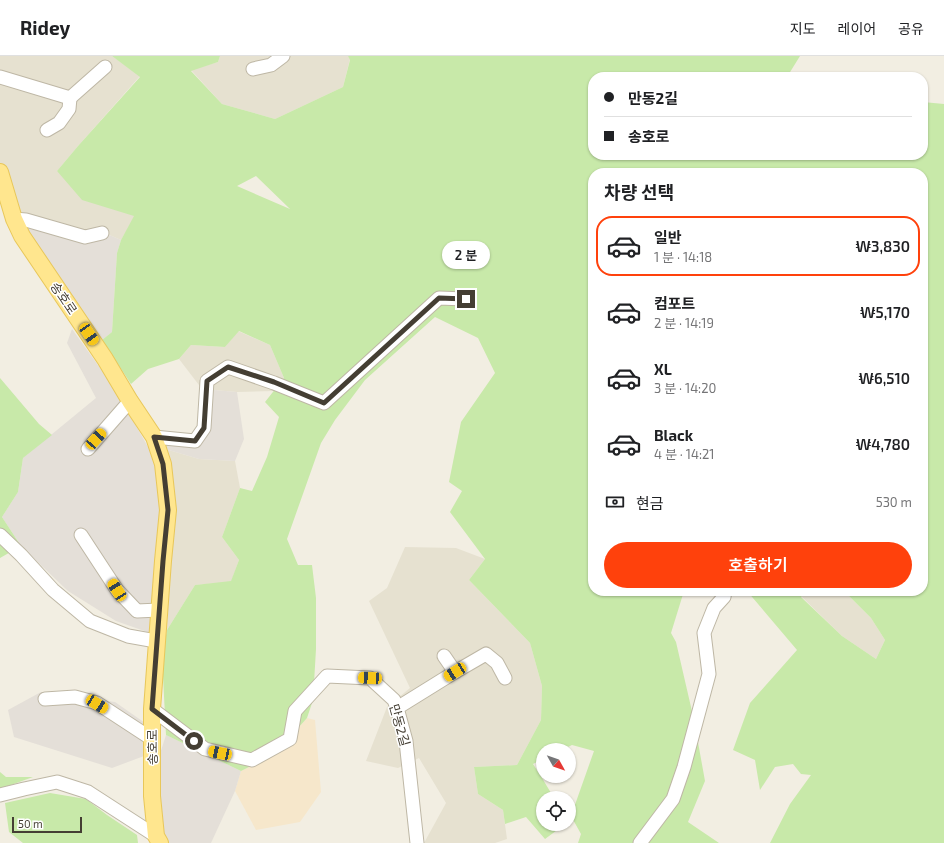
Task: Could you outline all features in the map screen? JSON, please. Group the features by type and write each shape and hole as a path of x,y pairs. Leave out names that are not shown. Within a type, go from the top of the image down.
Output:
{"main road":[{"name":"송호로","path":"0,172 14,219 22,236 105,359 154,437 163,464 168,510 156,641 152,709 152,796 158,840"}],"street":[{"path":"253,69 271,65 283,56"},
{"path":"47,130 59,123 69,109 70,98 105,67"},
{"path":"0,77 70,98"},
{"path":"14,219 26,220 85,237 102,233"},
{"path":"154,437 195,441 204,428 207,381 228,367 274,382 324,403 439,298 466,299"},
{"path":"88,449 130,401"},
{"path":"0,535 21,555 53,590 90,621 128,636 156,641"},
{"path":"81,535 117,590 137,611 159,610"},
{"path":"640,843 673,799 684,768 709,674 704,633 714,608 724,596"},
{"path":"397,708 486,654 497,663 505,678"},
{"path":"444,656 455,672"},
{"name":"만동2길","path":"152,709 205,749 252,760 290,739 295,711 327,676 370,678 394,700 397,708 406,741 417,843"},
{"path":"45,699 75,697 97,704 152,739"},
{"path":"0,795 57,782 88,792 158,840"}],"shaded area":[{"path":"0,56 112,56 140,76 57,171 135,216 121,240 107,234 27,224 0,188"},
{"path":"220,56 348,56 350,59 343,87 275,119 222,104 191,70 218,62"},
{"path":"27,224 83,241 107,234 121,240 117,253 112,332 102,340 23,227"},
{"path":"72,329 113,386 159,466 159,530 153,634 116,621 68,591 21,546 2,517 18,492 23,458 96,398 67,343"},
{"path":"238,331 270,345 284,378 274,391 237,392 202,389 179,359 191,345 225,347"},
{"path":"202,389 237,392 244,439 235,461 199,459 162,448 156,431 204,438"},
{"path":"162,448 199,459 235,461 240,488 222,537 239,560 231,582 195,585 167,630 170,573"},
{"path":"405,547 456,548 485,559 469,580 530,643 542,686 541,720 517,765 474,767 478,794 503,810 507,839 495,843 424,843 446,803 419,758 398,768 366,761 387,707 410,688 369,601 387,588"},
{"path":"801,596 849,596 871,618 885,640 876,659 842,636"},
{"path":"41,692 115,702 145,723 144,756 112,768 14,737 8,710"},
{"path":"307,718 315,720 321,792 300,822 256,830 235,791 241,771 275,754"},
{"path":"166,735 241,771 235,791 211,843 167,843 164,838 158,760"}],"green space":[{"path":"112,56 220,56 218,62 191,71 222,104 275,119 343,87 350,60 348,56 800,56 790,72 588,72 588,160 928,160 928,102 944,104 944,843 770,843 790,804 811,775 801,774 793,764 775,767 760,790 755,760 733,750 750,703 797,650 751,596 802,596 801,597 842,636 876,659 885,640 871,618 849,596 928,596 928,168 588,168 588,596 682,596 671,633 676,642 694,720 705,781 688,822 719,843 578,843 581,834 576,825 576,802 594,751 576,746 576,743 536,743 536,762 533,764 536,769 536,783 545,783 550,791 536,791 536,829 526,817 505,824 503,810 478,794 474,767 517,765 541,720 542,686 530,643 469,580 485,559 450,512 462,491 449,482 461,422 495,373 478,338 435,317 365,380 335,420 321,443 287,539 298,565 312,565 316,598 316,649 313,700 307,718 275,754 241,771 166,735 162,657 167,630 195,585 231,581 239,560 222,537 240,488 252,491 267,457 279,417 265,402 284,378 270,345 239,331 225,347 191,345 179,359 148,369 131,384 102,340 112,332 117,253 121,240 134,216 82,200 57,171 140,77","holes":["256,176 290,209 237,186"]},
{"path":"0,378 39,424 52,435 23,458 18,492 2,517 21,546 0,558"},
{"path":"0,772 6,777 33,777 0,789"},
{"path":"50,793 86,799 137,835 138,843 23,843 9,832 5,803"},
{"path":"538,831 556,831 545,839"}],"route":[{"path":"194,741 152,709 168,510 163,464 154,437 195,441 204,428 207,381 228,367 274,382 324,403 439,298 466,299"}]}
